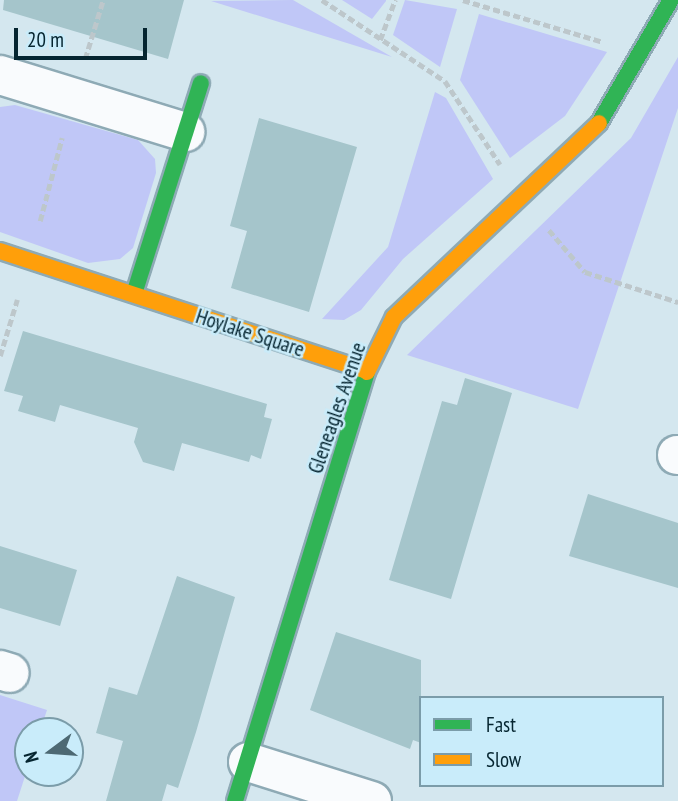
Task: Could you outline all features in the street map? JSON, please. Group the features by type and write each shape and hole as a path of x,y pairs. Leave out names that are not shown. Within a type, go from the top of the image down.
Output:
{"street":[{"name":"Gleneagles Avenue","path":"235,801 367,371 394,317 590,138 645,54 671,0"},
{"path":"0,75 74,95 185,132"},
{"path":"134,294 201,83"},
{"name":"Hoylake Square","path":"0,251 367,371"},
{"path":"248,762 372,801"}],"path":[{"path":"0,356 30,260 74,95 103,0"},
{"path":"322,0 445,81 522,198 585,272 678,302"},
{"path":"380,40 395,0"},
{"path":"463,0 645,54"}],"shaded area":[{"path":"293,0 392,57 211,1"},
{"path":"342,0 386,0 386,1 372,19"},
{"path":"405,0 457,9 440,67 393,35"},
{"path":"479,14 607,52 565,116 510,158 460,80"},
{"path":"678,57 678,108 578,409 407,355 631,138"},
{"path":"435,92 446,98 493,179 403,259 361,310 344,320 322,319 388,247"},
{"path":"15,105 138,140 155,159 156,173 133,248 120,259 88,263 0,232 0,107"},
{"path":"0,695 47,710 45,717 14,717 14,787 22,787 17,801 0,801"}],"building":[{"path":"4,0 184,0 168,59 3,10"},
{"path":"259,118 357,147 309,312 231,288 247,231 230,226"},
{"path":"23,331 267,404 264,417 272,419 261,459 251,455 249,462 182,443 174,471 143,462 134,442 138,428 60,405 55,422 18,411 23,396 4,391"},
{"path":"465,378 512,393 451,599 389,580 442,401 457,405"},
{"path":"588,494 678,523 678,588 569,556"},
{"path":"0,546 77,570 60,626 0,608"},
{"path":"177,576 235,597 196,732 178,788 167,784 162,801 106,801 123,741 96,733 109,687 137,695"},
{"path":"336,632 421,660 419,742 413,740 410,749 310,710"}],"traffic: fast":[{"path":"599,123 671,0"},
{"path":"134,294 201,83"},
{"path":"235,801 367,372"}],"traffic: slow":[{"path":"367,372 394,317 599,123"},
{"path":"0,251 367,371"}]}
